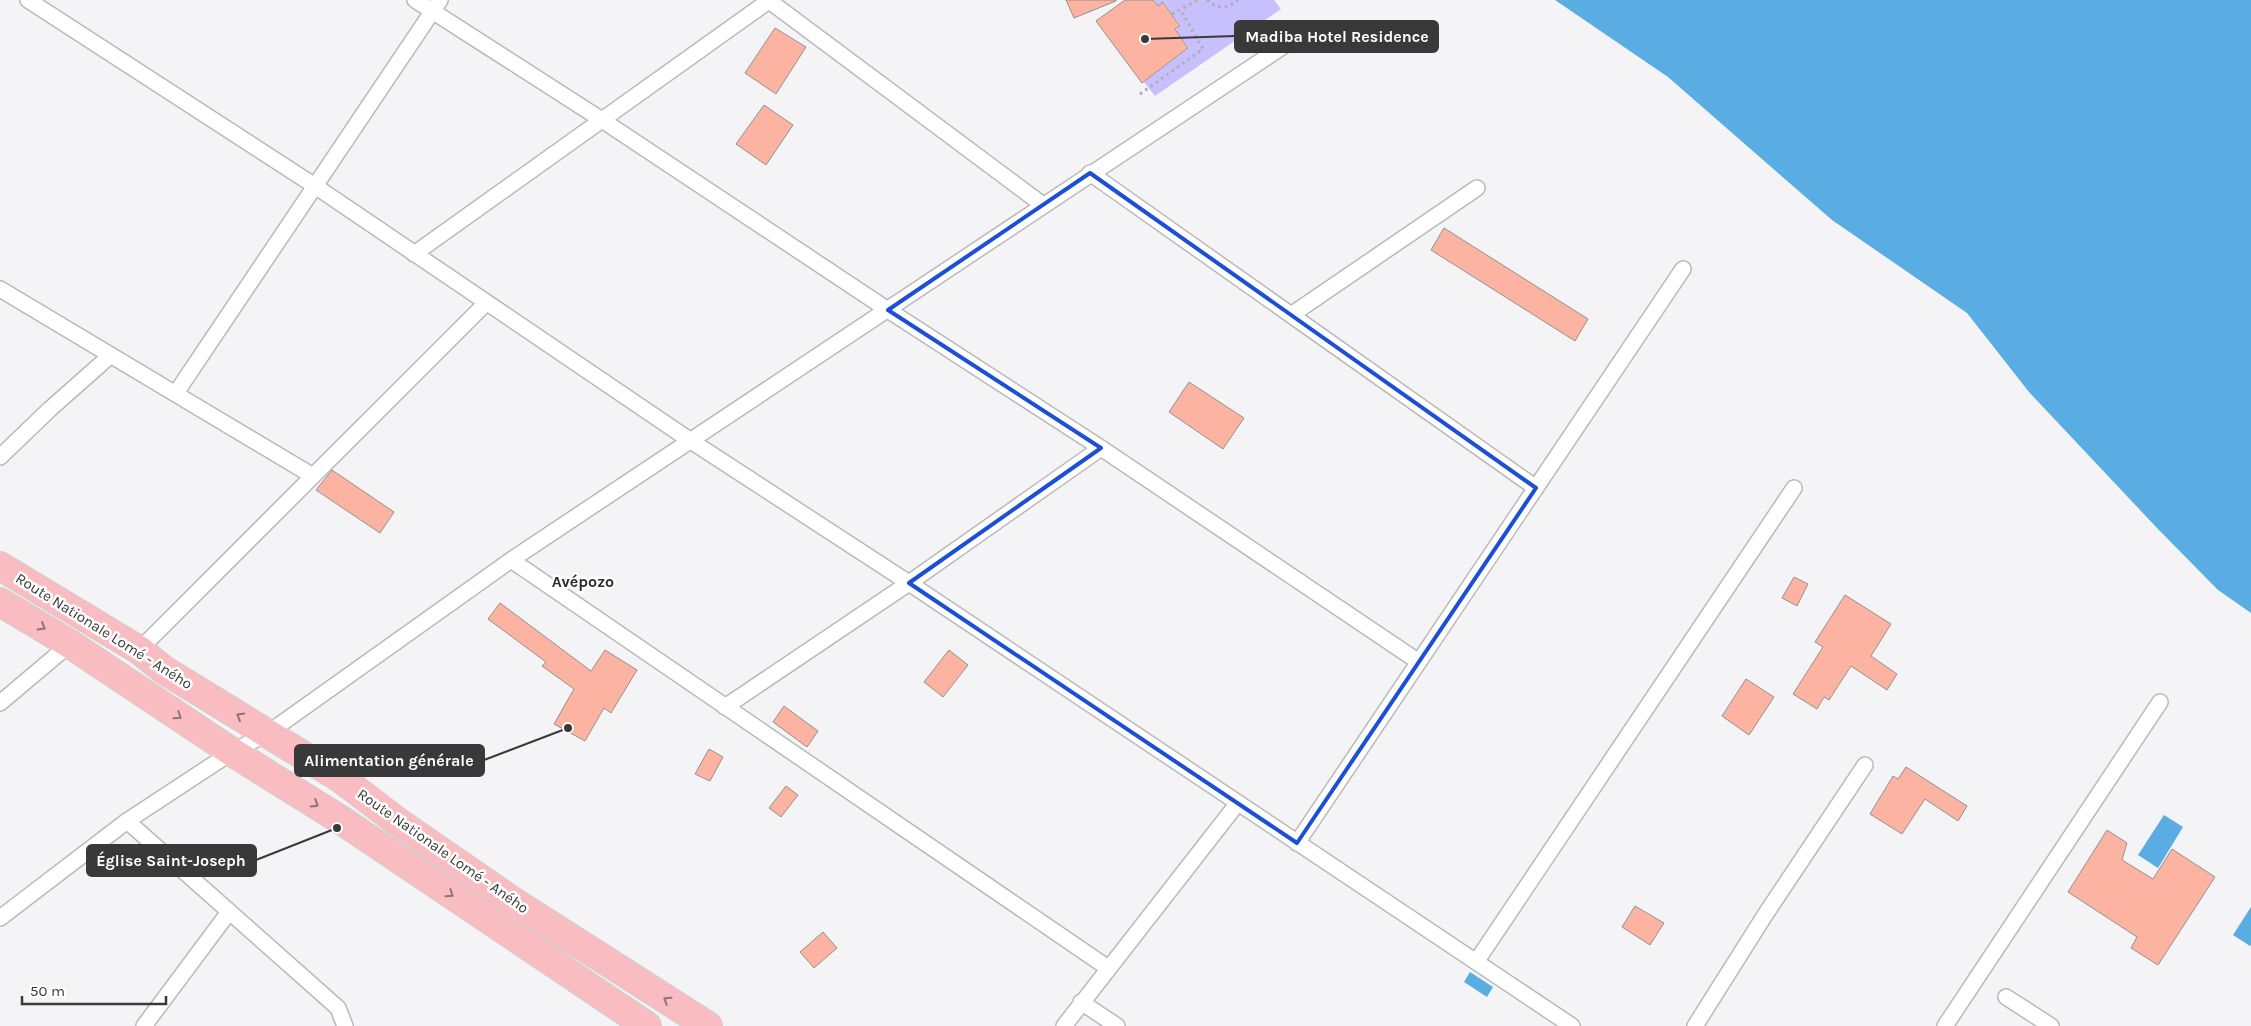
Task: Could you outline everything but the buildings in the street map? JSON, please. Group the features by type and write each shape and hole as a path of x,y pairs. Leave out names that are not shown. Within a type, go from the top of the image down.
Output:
{"highway":[{"name":"Route Nationale Lomé - Aného","path":"0,566 139,650 164,670 340,778 398,822 517,904 708,1026"},
{"name":"Route Nationale Lomé - Aného","path":"0,602 70,644 232,752 341,820 639,1024"}],"street":[{"path":"28,0 314,186 692,441 909,583 1237,804 1572,1026"},
{"path":"415,0 436,6 602,120 888,310 1102,448 1419,662"},
{"path":"414,254 769,0 1044,205"},
{"path":"176,393 436,6"},
{"path":"0,918 127,821 232,752 268,733 511,560 1306,31"},
{"path":"1090,173 1536,488"},
{"path":"1291,316 1477,188"},
{"path":"1298,843 1683,268"},
{"path":"0,290 314,476"},
{"path":"139,650 486,303"},
{"path":"0,457 50,409 112,355"},
{"path":"725,707 909,583 1102,448"},
{"path":"1476,962 1794,488"},
{"path":"511,560 1108,968"},
{"path":"0,703 70,644"},
{"path":"1945,1026 2160,702"},
{"path":"1695,1026 1765,915 1865,766"},
{"path":"1064,1026 1080,1002 1237,804"},
{"path":"127,821 338,1008 345,1026"},
{"path":"144,1026 228,912"},
{"path":"2006,997 2051,1026"},
{"path":"1080,1002 1117,1026"}],"path":[{"path":"1172,14 1198,0"},
{"path":"1207,0 1221,7 1227,7 1238,0"},
{"path":"1140,94 1203,49 1180,10"}],"highlighted area":[{"path":"1090,173 1536,488 1297,843 909,583 1101,448 888,310"}],"shaded area":[{"path":"1154,0 1274,0 1281,9 1155,96 1144,82 1189,48 1176,30 1181,26 1164,2 1158,6"}],"water":[{"path":"1555,0 2251,0 2251,613 2218,590 2157,528 2029,392 1967,313 1832,220 1668,77"},
{"path":"2164,815 2183,827 2158,868 2138,855"},
{"path":"2251,907 2251,945 2250,946 2233,935"},
{"path":"1470,972 1493,987 1487,997 1464,982"}],"place":[{"name":"Madiba Hotel Residence","path":"1145,39"},
{"name":"Alimentation générale","path":"568,728"},
{"name":"Église Saint-Joseph","path":"337,828"}],"district":[{"name":"Avépozo","path":"583,581"}]}
